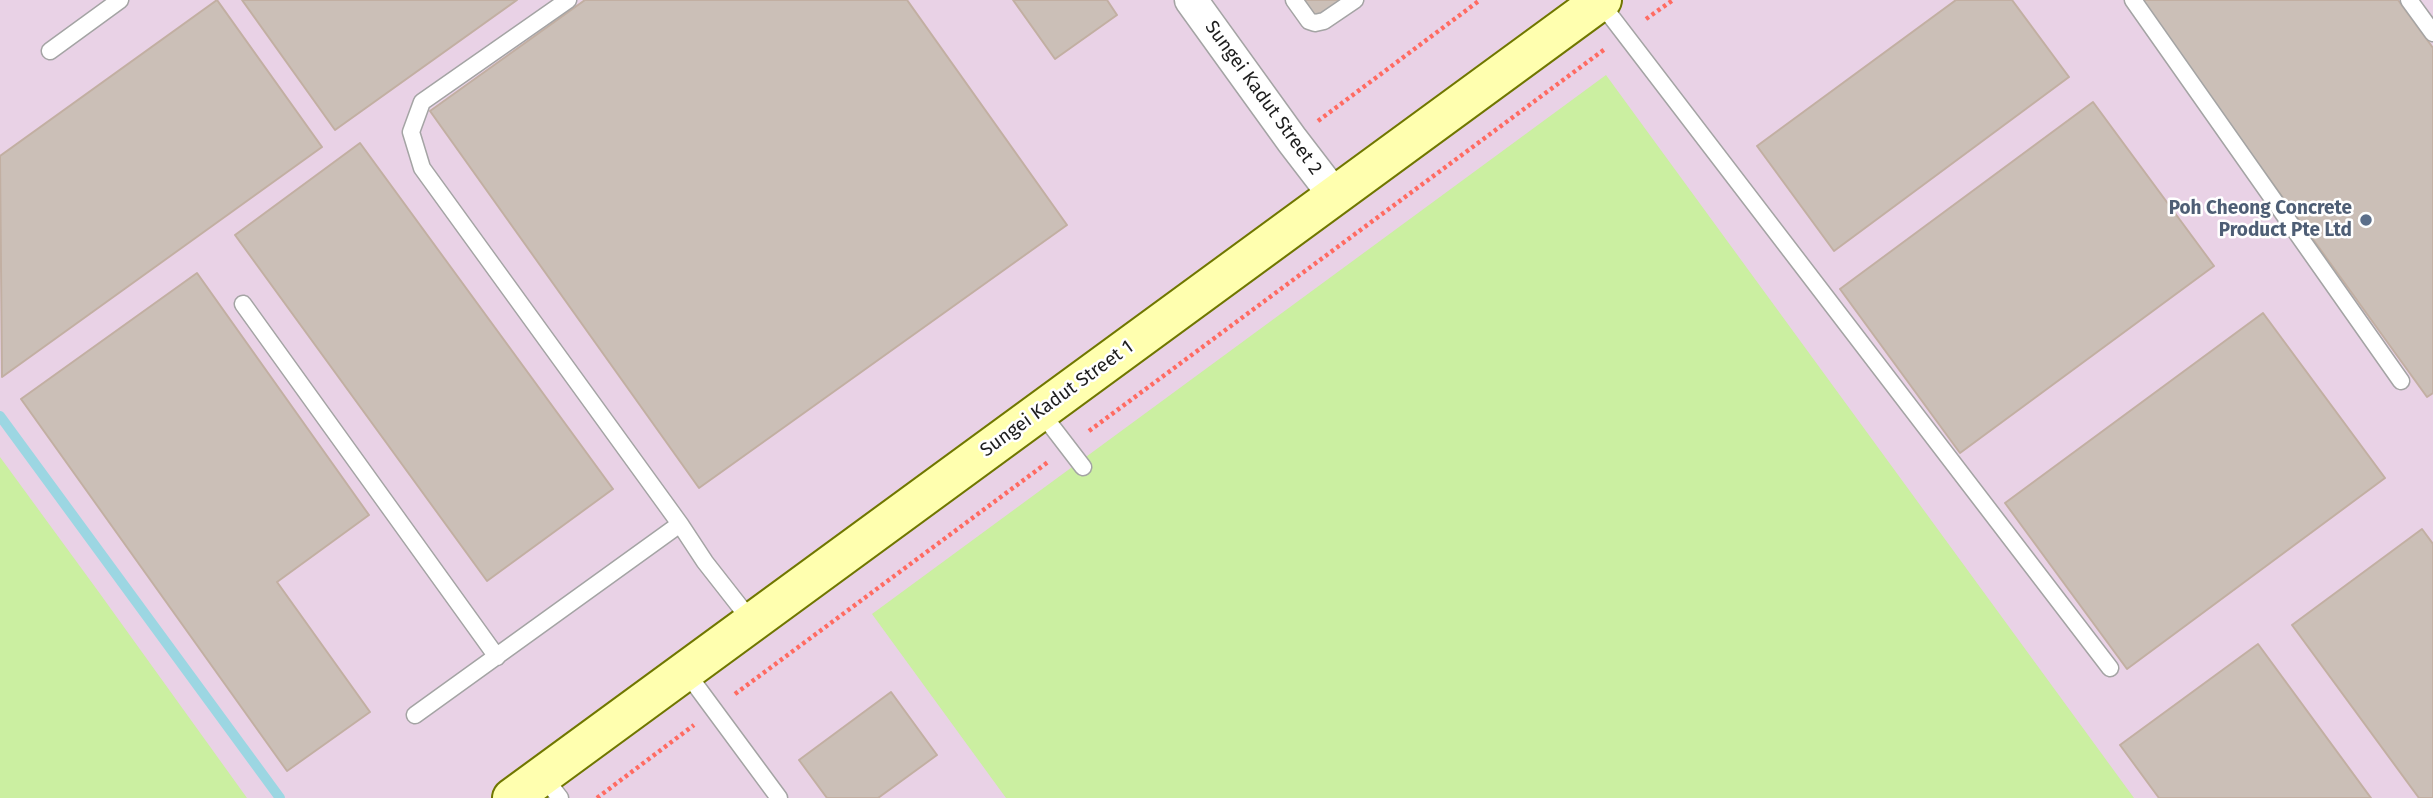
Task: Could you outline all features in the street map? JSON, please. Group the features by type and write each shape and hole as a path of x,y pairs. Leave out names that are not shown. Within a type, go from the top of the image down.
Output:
{"street":[{"name":"Sungei Kadut Street 2","path":"1191,0 1335,196"},
{"name":"Sungei Kadut Street 1","path":"512,798 551,787 686,671 1601,1"}],"lane":[{"path":"50,51 120,0"},
{"path":"568,0 422,102 411,132 422,169 705,562 752,623"},
{"path":"1294,0 1308,20 1315,23 1324,21 1355,0"},
{"path":"2133,0 2401,381"},
{"path":"2409,0 2433,33"},
{"path":"1601,1 2110,668"},
{"path":"243,304 497,657"},
{"path":"1040,411 1083,467"},
{"path":"415,715 680,524"},
{"path":"686,671 779,798"}],"path":[{"path":"1292,140 1480,0"},
{"path":"597,798 1673,0"}],"shaded area":[{"path":"0,0 2433,0 2433,798 0,798"}],"green space":[{"path":"1606,75 2134,798 1006,798 872,614"},
{"path":"0,457 98,591 247,798 0,798"}],"building":[{"path":"217,0 322,147 2,377 0,156"},
{"path":"242,0 517,0 335,130"},
{"path":"585,0 907,0 1067,225 699,488 430,111"},
{"path":"1013,0 1107,0 1117,15 1055,59"},
{"path":"1299,0 1344,0 1315,22"},
{"path":"1956,0 2012,0 2069,77 1834,251 1757,146"},
{"name":"Poh Cheong Concrete Product Pte Ltd","path":"2140,0 2398,0 2433,48 2433,393 2427,397"},
{"path":"2093,102 2214,266 1960,453 1840,289"},
{"path":"360,143 613,489 487,581 235,235"},
{"path":"197,273 369,515 277,582 370,712 287,771 21,399"},
{"path":"2263,313 2385,478 2127,669 2005,503"},
{"path":"2422,529 2433,544 2433,798 2419,798 2292,625"},
{"path":"2258,644 2371,798 2159,798 2120,745"},
{"path":"891,692 937,755 878,798 827,798 799,760"}],"waterway":[{"path":"0,416 280,798"}],"place":[{"name":"Poh Cheong Concrete Product Pte Ltd","path":"2366,220"}]}
